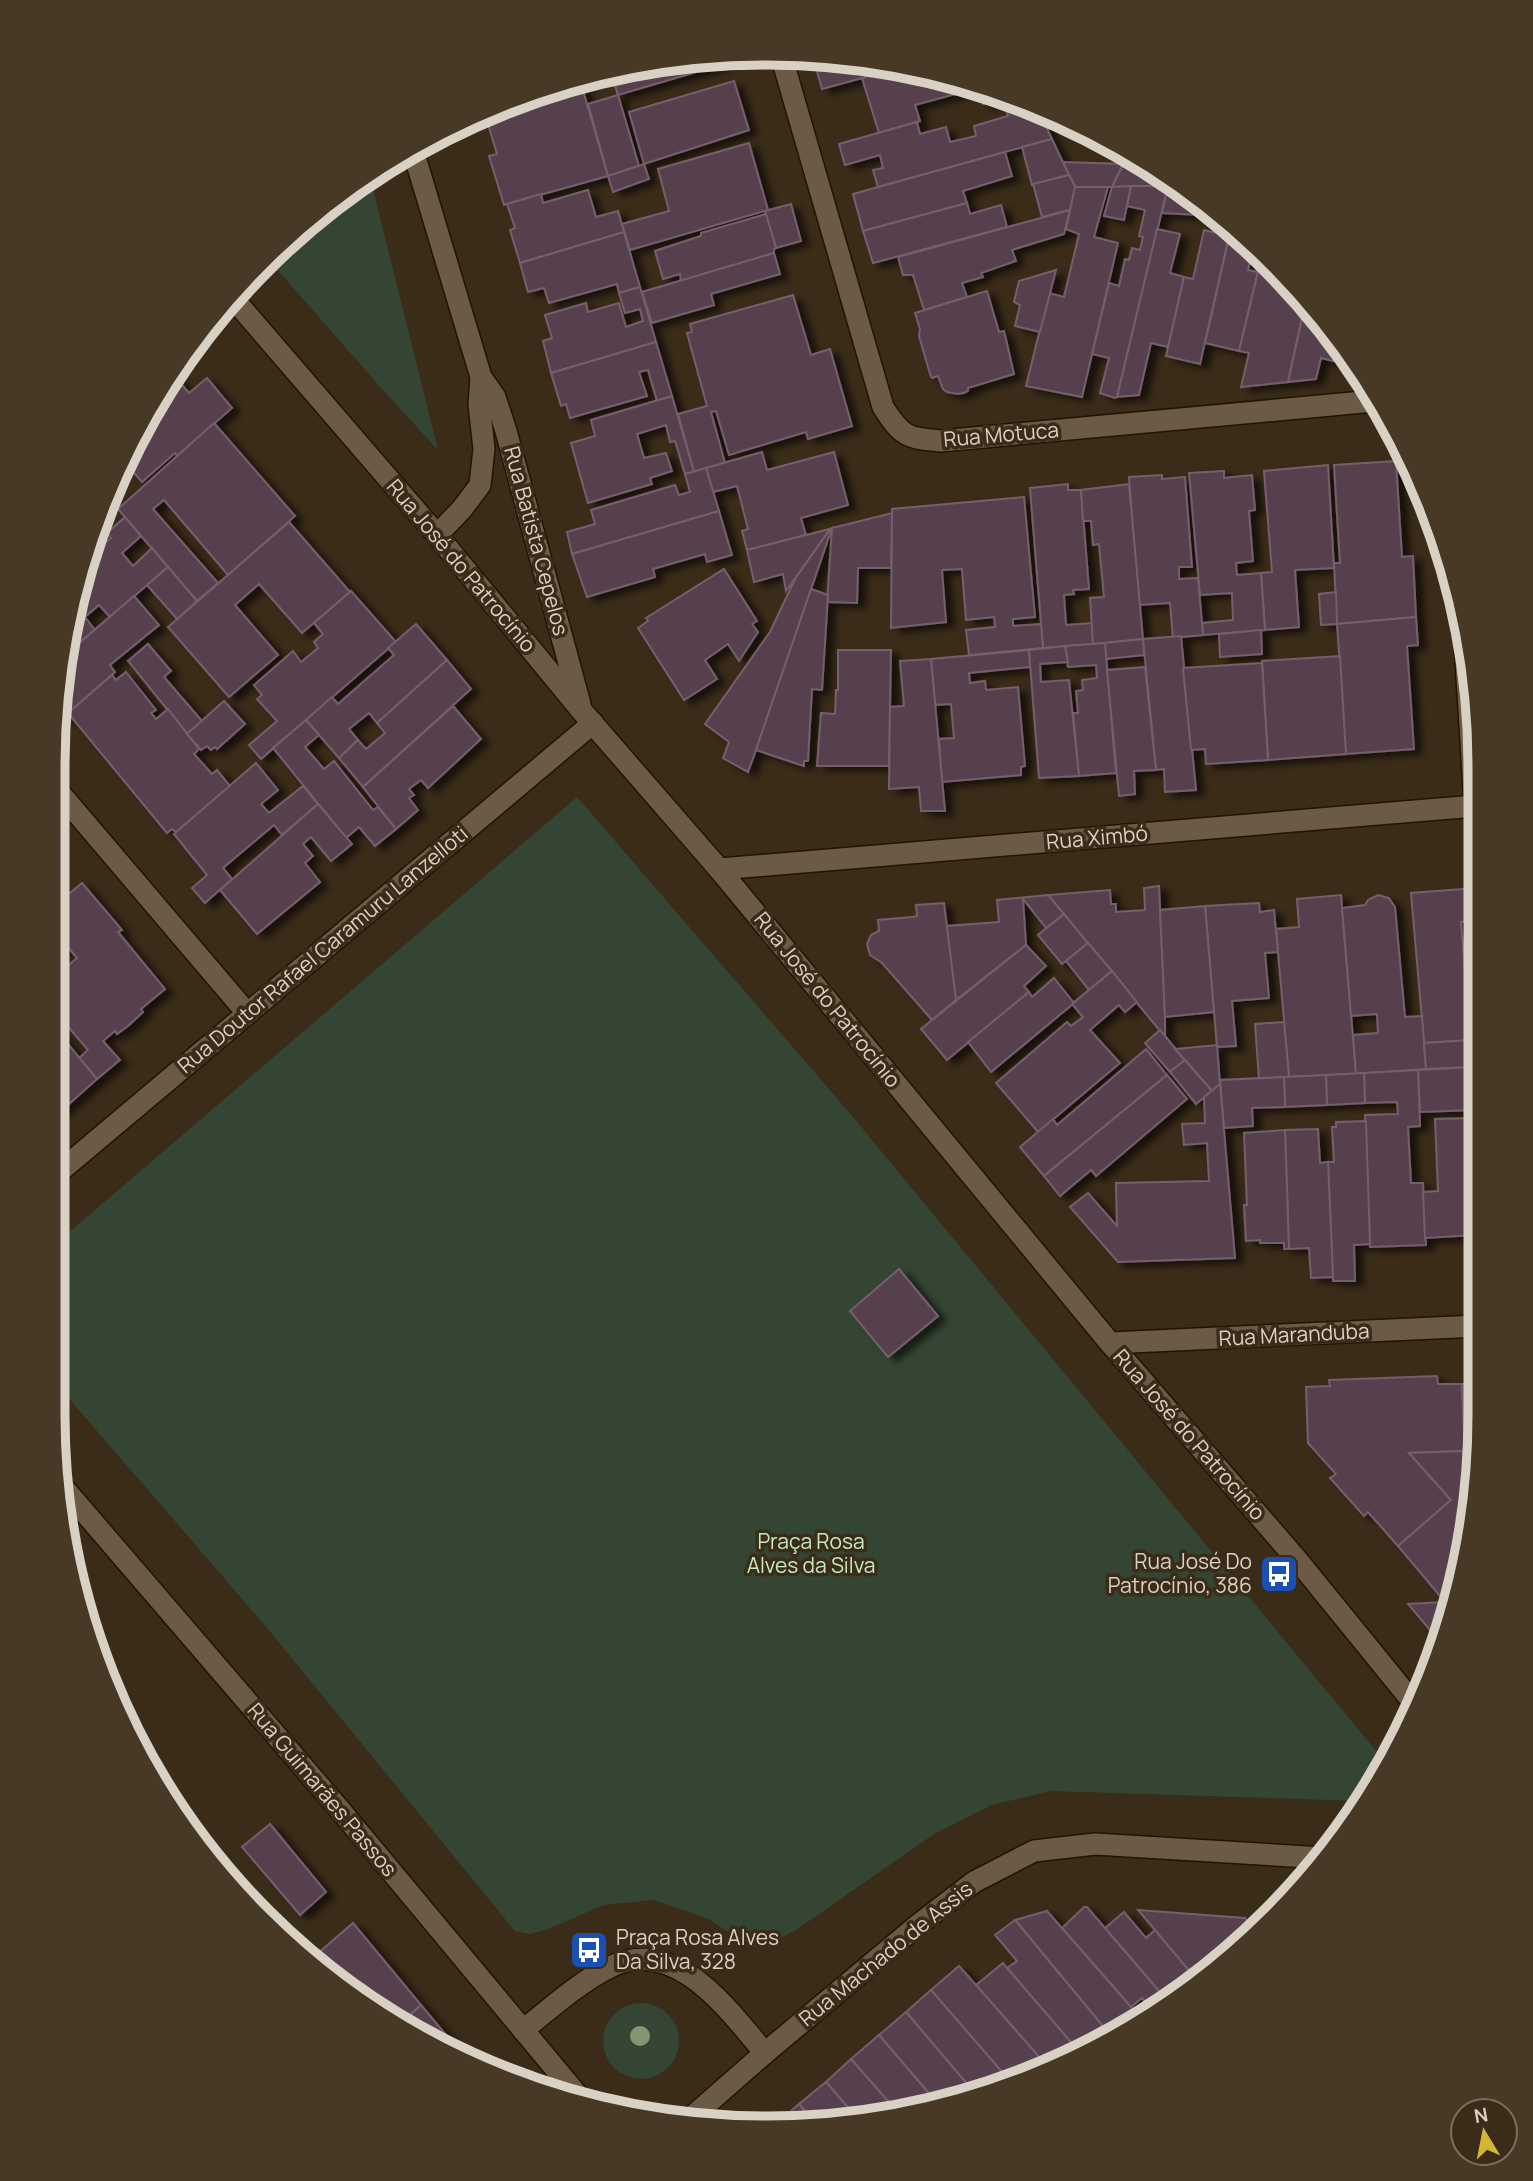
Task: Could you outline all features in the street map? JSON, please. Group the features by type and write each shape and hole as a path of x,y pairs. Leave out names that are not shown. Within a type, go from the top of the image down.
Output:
{"street":[{"name":"Rua Motuca","path":"784,65 883,407 896,428 915,439 941,441 1365,402"},
{"name":"Rua Batista Cepelos","path":"416,159 481,377 495,397 506,431 587,717"},
{"name":"Rua José do Patrocínio","path":"239,305 719,869 1110,1343 1291,1552 1409,1697"},
{"name":"Rua Batista Cepelos","path":"437,535 480,485 484,449 479,404 481,377"},
{"name":"Rua Doutor Rafael Caramuru Lanzelloti","path":"65,1166 247,1013 587,717"},
{"path":"65,800 247,1013"},
{"name":"Rua Ximbó","path":"719,869 1468,807"},
{"name":"Rua Maranduba","path":"1110,1343 1468,1326"},
{"name":"Rua Guimarães Passos","path":"70,1495 341,1811 571,2088"},
{"name":"Rua Machado de Assis","path":"697,2112 918,1925 974,1882 1034,1851 1096,1844 1310,1857"},
{"path":"523,2030 577,1988 611,1967 625,1962 657,1961 694,1977 765,2053"}],"green space":[{"path":"372,186 438,450 274,266 339,210"},
{"name":"Praça Rosa Alves da Silva","path":"577,797 853,1117 1379,1755 1352,1801 1051,1791 991,1805 934,1834 799,1928 764,1947 750,1947 709,1919 654,1900 604,1905 530,1934 515,1931 263,1623 65,1394 65,1236"},
{"path":"641,2003 655,2006 668,2014 676,2027 679,2041 676,2055 668,2068 655,2076 641,2079 627,2076 614,2068 606,2055 603,2041 606,2027 614,2014 627,2006"}],"building":[{"path":"816,66 877,74 822,89"},
{"path":"714,67 618,95 614,82"},
{"path":"877,74 960,93 915,105 920,121 879,133 862,78"},
{"path":"734,81 749,130 644,164 629,112"},
{"path":"583,90 608,176 504,205 489,156 497,154 488,123"},
{"path":"618,95 639,166 608,176 588,104"},
{"path":"1005,107 1044,122 1052,139 878,187 873,170 883,168 880,155 845,165 839,144 917,122 920,134 946,127 950,142 976,136 974,126 1008,116"},
{"path":"1052,139 1069,175 1032,185 1022,147"},
{"path":"749,143 768,210 630,250 622,224 669,211 658,169"},
{"path":"1005,152 1012,176 963,191 967,203 863,231 853,194"},
{"path":"1063,162 1123,164 1112,187 1075,187"},
{"path":"1124,163 1160,186 1112,187"},
{"path":"644,164 649,179 613,192 608,176"},
{"path":"1069,175 1076,188 1070,210 1042,217 1033,184"},
{"path":"1131,186 1160,186 1167,191 1115,398 1100,393 1109,358 1092,354 1109,283 1119,286 1125,259 1129,260 1132,248 1140,250 1143,237 1139,236 1145,210 1127,206"},
{"path":"1131,186 1124,220 1104,216 1112,187"},
{"path":"1075,187 1108,187 1094,237 1118,243 1082,397 1026,386 1049,293 1064,297 1079,234 1066,229"},
{"path":"588,190 596,217 618,211 624,232 520,263 510,230 515,228 507,204 541,194 543,203"},
{"path":"1167,191 1199,214 1199,215 1162,213"},
{"path":"967,203 970,214 1001,205 1007,227 873,263 863,231"},
{"path":"791,204 801,241 776,248 765,211"},
{"path":"1070,210 1064,234 1012,250 1016,261 981,273 983,277 962,283 967,297 924,310 913,275 903,275 898,257"},
{"path":"766,214 776,248 774,253 681,281 680,274 663,279 655,251 701,236 701,233"},
{"path":"1157,229 1180,234 1170,273 1184,277 1168,347 1151,343 1139,395 1117,397"},
{"path":"1204,230 1224,235 1228,239 1200,364 1166,356 1184,277 1193,279"},
{"path":"624,232 640,287 619,293 617,284 549,303 544,288 528,292 520,263"},
{"path":"1229,239 1251,259 1248,270 1258,272 1239,351 1205,343"},
{"path":"774,253 780,274 711,294 714,305 652,323 642,292"},
{"path":"1056,270 1040,332 1015,326 1020,305 1014,302 1019,281"},
{"path":"1258,272 1267,275 1303,315 1288,382 1241,387 1249,353 1239,351"},
{"path":"640,287 656,342 551,373 543,341 552,338 545,315 586,303 588,312 619,303 626,327 643,321 640,309 625,313 619,293"},
{"path":"987,291 999,332 1004,331 1014,374 968,388 964,393 947,392 938,376 932,378 930,374 915,313"},
{"path":"793,295 811,355 830,349 852,426 808,439 806,432 729,455 716,411 711,412 725,463 694,472 678,414 707,406 687,333 692,332 690,324"},
{"path":"1303,315 1340,363 1321,358 1316,379 1288,382"},
{"path":"656,342 672,396 657,401 648,370 639,372 647,396 570,418 566,404 561,406 551,373"},
{"path":"207,378 232,408 177,456 175,453 142,482 131,469 180,382 189,393"},
{"path":"672,396 694,472 685,474 675,441 670,442 666,425 637,434 644,458 666,453 672,471 650,478 652,484 588,503 571,443 595,436 591,420"},
{"path":"214,423 295,516 228,575 164,500 153,509 218,583 197,601 118,509"},
{"path":"762,452 767,470 834,452 848,505 801,518 806,535 747,550 742,531 748,529 737,486 713,492 706,468"},
{"path":"1396,461 1402,557 1413,556 1416,617 1337,624 1334,563 1340,563 1334,465"},
{"path":"1328,465 1334,568 1295,570 1299,627 1265,630 1261,573 1272,572 1264,471"},
{"path":"706,468 719,511 572,554 567,532 595,524 591,510 675,485 679,495 690,492 685,474"},
{"path":"1224,471 1224,478 1252,475 1255,510 1249,511 1253,561 1236,563 1237,575 1261,573 1265,630 1203,635 1202,623 1233,620 1232,593 1200,595 1189,473"},
{"path":"1162,475 1162,479 1185,477 1192,567 1179,567 1179,579 1198,578 1203,635 1173,638 1170,603 1139,605 1129,477"},
{"path":"1068,484 1068,490 1081,490 1089,589 1073,590 1074,594 1064,595 1066,625 1092,623 1093,644 1043,648 1030,488"},
{"path":"1129,484 1143,639 1093,644 1090,598 1104,597 1099,544 1093,545 1091,521 1083,521 1081,490"},
{"path":"1024,497 1035,617 1013,619 1013,626 1041,624 1043,648 969,655 966,630 995,627 994,617 966,620 962,569 942,570 946,622 891,628 892,509"},
{"path":"719,511 732,555 707,562 705,554 653,569 655,577 587,597 572,554"},
{"path":"892,513 891,568 858,568 857,603 827,602 832,528"},
{"path":"125,517 141,536 122,553 133,566 152,548 168,567 110,617 99,605 85,617 95,630 75,647 100,548 111,538 107,533"},
{"path":"289,522 350,592 302,633 259,584 235,605 278,655 229,697 168,627"},
{"path":"832,528 748,772 723,758 729,742 705,724 770,632 795,579"},
{"path":"830,529 786,591 783,574 754,582 747,550"},
{"path":"168,567 197,601 177,619 147,585"},
{"path":"724,569 757,621 752,624 758,632 739,661 728,644 705,660 717,679 684,700 638,628 648,621 646,618"},
{"path":"811,589 828,595 822,690 812,689 808,761 804,761 804,766 756,750"},
{"path":"351,591 396,642 261,759 249,745 277,721 257,699 262,695 254,685 293,651 301,662 318,648 314,642 323,634 314,623"},
{"path":"1336,592 1337,624 1321,625 1319,594"},
{"path":"134,596 159,625 110,665 115,672 67,714 75,646"},
{"path":"1416,617 1418,645 1407,646 1414,749 1346,754 1337,624"},
{"path":"416,624 447,660 377,723 369,713 349,729 358,740 339,758 306,720 332,697 338,704 394,655 388,648"},
{"path":"1261,630 1262,654 1220,657 1219,634"},
{"path":"1181,636 1196,790 1165,792 1164,769 1156,770 1143,639"},
{"path":"1143,639 1144,655 1106,659 1105,643"},
{"path":"1105,643 1116,773 1079,776 1073,713 1078,713 1076,691 1083,690 1082,680 1097,678 1096,665 1068,667 1065,646"},
{"path":"148,644 171,671 164,677 202,721 187,734 128,661"},
{"path":"1065,646 1068,662 1040,664 1041,682 1069,680 1079,776 1039,778 1029,650"},
{"path":"838,650 891,650 889,766 817,766 821,713 835,714"},
{"path":"1029,650 1030,667 969,673 970,683 985,681 986,690 1018,687 1025,766 1021,767 1021,775 942,782 939,739 954,738 951,704 935,705 931,659"},
{"path":"1340,656 1346,754 1268,760 1262,661"},
{"path":"931,659 945,811 921,811 919,787 889,789 890,707 904,706 900,661"},
{"path":"447,660 471,689 363,787 339,758 358,740 366,749 385,733 377,723"},
{"path":"1262,663 1268,760 1206,764 1205,749 1191,750 1183,668"},
{"path":"1145,667 1156,770 1134,771 1135,794 1119,796 1107,670"},
{"path":"126,672 156,710 151,713 156,719 168,709 199,749 194,754 212,774 217,770 230,786 176,832 172,829 167,833 68,713 112,675 116,680"},
{"path":"224,701 245,724 217,749 215,747 211,750 207,746 201,750 187,734"},
{"path":"453,706 481,739 428,788 421,780 409,789 414,795 409,798 418,810 396,829 363,787"},
{"path":"306,720 319,735 305,747 324,769 334,761 373,810 378,807 396,829 375,846 359,827 346,838 273,748"},
{"path":"256,763 278,790 261,804 269,813 303,786 318,804 282,835 274,825 223,868 232,879 205,903 192,888 207,875 174,834"},
{"path":"318,804 352,844 331,861 311,837 303,844 313,856 305,863 320,882 257,934 220,890"},
{"path":"82,883 122,930 118,932 165,989 141,1009 143,1012 128,1026 117,1034 115,1031 103,1041 120,1060 97,1079 79,1058 88,1050 65,1023 65,968 77,958 67,946 65,948 65,897"},
{"path":"1159,886 1165,1037 1048,895 1110,890 1111,904 1116,904 1116,912 1145,910 1144,888"},
{"path":"1468,889 1468,922 1461,922 1465,971 1468,971 1468,1040 1424,1043 1411,893"},
{"path":"1048,895 1064,914 1046,928 1023,899 1026,945 956,1000 946,926 999,922 997,900"},
{"path":"1341,895 1356,1074 1289,1077 1276,929 1299,927 1297,899"},
{"path":"1378,895 1389,898 1395,907 1405,1017 1422,1016 1426,1069 1356,1074 1353,1035 1378,1033 1377,1014 1351,1016 1342,908 1365,905 1368,900"},
{"path":"944,903 956,1000 932,1020 882,963 870,955 867,944 871,935 879,931 878,920 917,916 916,905"},
{"path":"1259,903 1260,912 1274,910 1278,952 1265,953 1269,998 1232,1001 1236,1046 1217,1047 1205,906"},
{"path":"1205,906 1214,1012 1165,1017 1160,910"},
{"path":"1064,914 1088,943 1062,964 1038,935"},
{"path":"1088,943 1112,971 1089,990 1066,961"},
{"path":"1026,945 1046,966 1024,986 1029,992 947,1060 921,1029"},
{"path":"1112,971 1137,1002 1125,1012 1119,1005 1090,1030 1120,1063 1038,1132 996,1083 1067,1022 1071,1026 1083,1017 1072,1004"},
{"path":"1054,978 1074,1003 991,1072 968,1042 1029,992 1032,997"},
{"path":"1284,1022 1289,1077 1259,1079 1255,1024"},
{"path":"1160,1030 1185,1060 1170,1072 1145,1043"},
{"path":"65,1040 97,1079 65,1108"},
{"path":"1468,1040 1468,1067 1426,1069 1424,1043"},
{"path":"1217,1045 1220,1084 1212,1091 1175,1049"},
{"path":"1146,1049 1167,1075 1044,1176 1020,1147 1053,1119 1057,1125"},
{"path":"1185,1060 1212,1091 1196,1104 1170,1072"},
{"path":"1468,1067 1468,1110 1420,1112 1418,1070"},
{"path":"1418,1070 1420,1126 1408,1127 1411,1183 1423,1183 1426,1245 1370,1247 1365,1115 1398,1114 1397,1102 1365,1103 1364,1073"},
{"path":"1364,1073 1365,1103 1327,1105 1326,1075"},
{"path":"1167,1075 1187,1099 1096,1176 1091,1170 1060,1196 1044,1176"},
{"path":"1326,1075 1327,1105 1285,1107 1284,1077"},
{"path":"1284,1077 1285,1107 1252,1108 1253,1126 1224,1128 1220,1080"},
{"path":"1220,1084 1235,1258 1118,1262 1070,1207 1088,1193 1117,1226 1116,1183 1209,1181 1207,1143 1184,1145 1182,1124 1205,1123 1204,1097"},
{"path":"1468,1118 1468,1235 1425,1238 1423,1192 1438,1191 1435,1119"},
{"path":"1366,1121 1370,1244 1354,1245 1355,1281 1333,1281 1328,1162 1334,1162 1332,1127 1336,1127 1336,1122"},
{"path":"1318,1129 1320,1163 1328,1162 1333,1277 1311,1278 1309,1248 1289,1249 1285,1130"},
{"path":"1285,1130 1289,1249 1284,1249 1284,1243 1246,1241 1244,1205 1247,1205 1244,1133"},
{"path":"899,1269 938,1316 888,1357 850,1311"},
{"path":"1437,1376 1438,1384 1462,1384 1465,1451 1409,1453 1451,1500 1398,1546 1368,1512 1364,1516 1330,1478 1336,1474 1308,1443 1306,1387 1330,1386 1329,1380"},
{"path":"1462,1384 1468,1384 1467,1460 1455,1551 1443,1600 1398,1546 1451,1500 1409,1453 1465,1451"},
{"path":"1442,1603 1433,1634 1408,1604"},
{"path":"270,1824 326,1892 300,1915 242,1847"},
{"path":"1087,1907 1162,1994 1147,2004 1142,1998 1131,2007 1062,1928"},
{"path":"1138,1910 1245,1918 1249,1923 1191,1973"},
{"path":"1047,1911 1135,2011 1105,2029 1015,1920"},
{"path":"1124,1912 1146,1938 1155,1930 1191,1973 1162,1994 1105,1928"},
{"path":"1015,1920 1105,2029 1074,2045 1007,1968 1017,1961 995,1935"},
{"path":"353,1923 421,2005 408,2017 377,1998 318,1953"},
{"path":"1003,1963 1074,2045 1042,2060 976,1985"},
{"path":"959,1966 1042,2060 1004,2074 931,1990"},
{"path":"931,1990 1004,2074 969,2086 906,2012"},
{"path":"421,2005 452,2042 416,2022 408,2017"},
{"path":"906,2012 969,2086 931,2096 879,2035"},
{"path":"879,2035 931,2096 891,2105 851,2059"},
{"path":"851,2059 891,2105 851,2111 826,2082"},
{"path":"826,2082 851,2111 808,2115 799,2104"},
{"path":"799,2104 808,2115 786,2116"}],"place":[{"name":"Rua José Do Patrocínio, 386","path":"1279,1574"},
{"name":"Praça Rosa Alves Da Silva, 328","path":"589,1950"}]}
